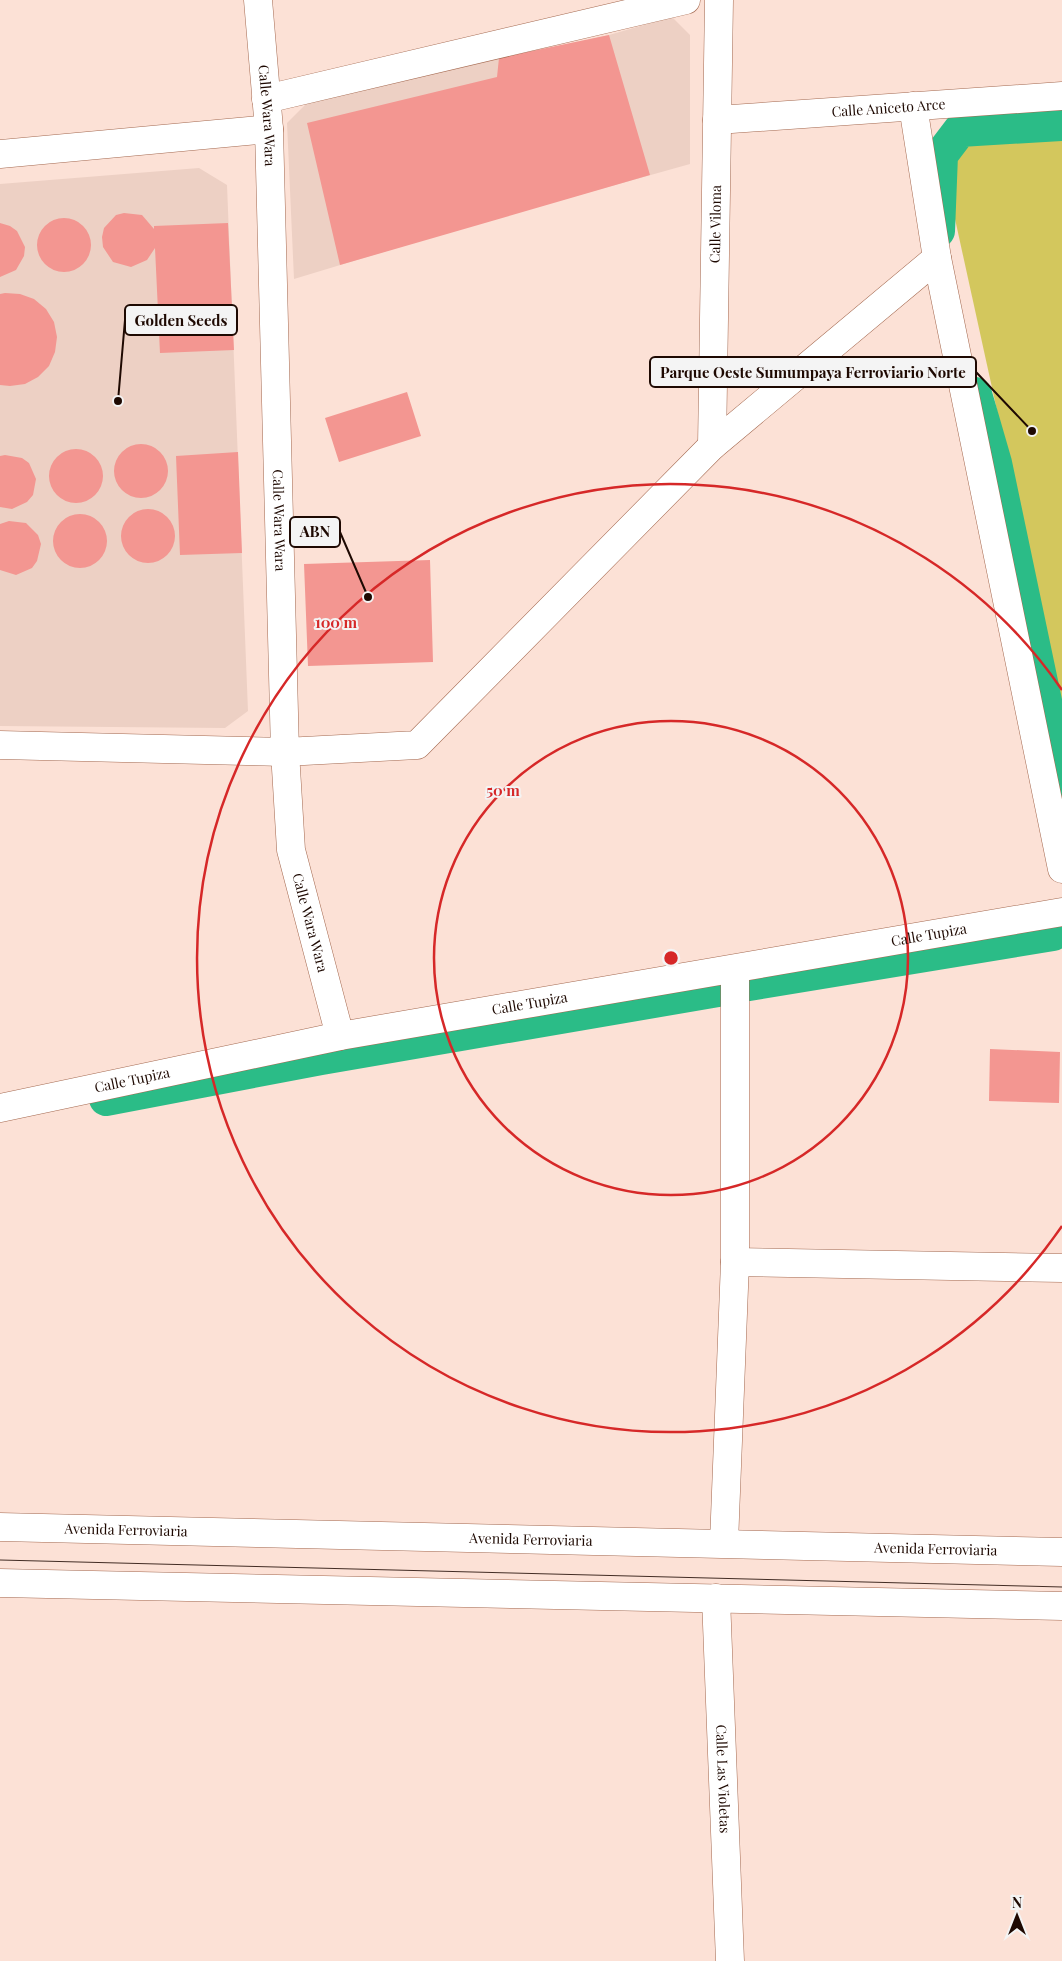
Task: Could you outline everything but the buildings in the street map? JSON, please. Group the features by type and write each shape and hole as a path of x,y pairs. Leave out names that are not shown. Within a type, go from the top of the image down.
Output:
{"street":[{"name":"Calle Wara Wara","path":"258,0 269,130 285,752 291,850 340,1036"},
{"path":"266,99 686,0"},
{"name":"Calle Viloma","path":"712,446 719,0"},
{"name":"Calle Aniceto Arce","path":"717,120 1062,96"},
{"path":"913,106 937,258 1057,832 1062,869"},
{"path":"0,154 269,130"},
{"path":"0,745 285,752 417,745 712,446 937,258"},
{"name":"Calle Tupiza","path":"0,1108 340,1036 1062,912"},
{"path":"724,1543 735,1262 735,969"},
{"path":"735,1262 1062,1268"},
{"name":"Avenida Ferroviaria","path":"0,1527 1062,1552"},
{"path":"0,1583 1062,1606"},
{"name":"Calle Las Violetas","path":"716,1598 730,1961"}],"shaded area":[{"path":"672,17 690,35 690,164 479,223 294,279 287,123 309,101 609,35"},
{"path":"1062,124 1062,707 941,155 960,130"},
{"path":"199,168 227,185 248,711 225,728 0,726 0,184"}],"waterway":[{"path":"938,231 941,155 960,130 1062,124"},
{"path":"975,394 995,463 1062,782"},
{"path":"749,984 1053,934"},
{"path":"106,1099 321,1058 718,990"}],"tram line":[{"path":"0,1560 1062,1587"}],"place":[{"name":"Golden Seeds","path":"118,401"},
{"name":"Parque Oeste Sumumpaya Ferroviario Norte","path":"1032,431"},
{"name":"ABN","path":"368,597"}]}
